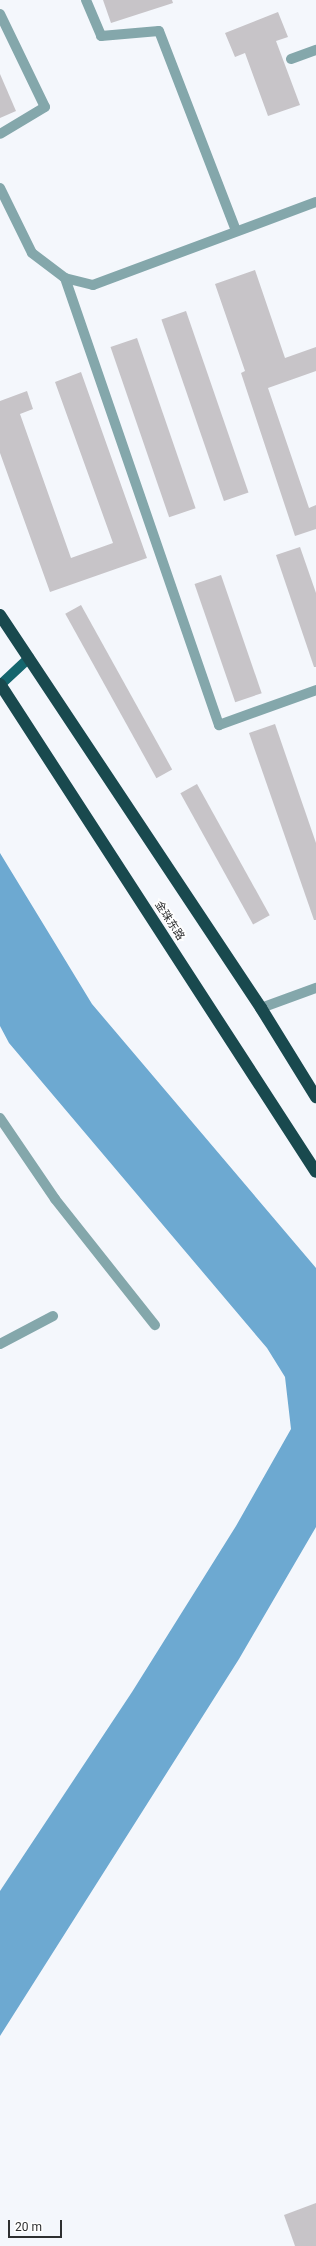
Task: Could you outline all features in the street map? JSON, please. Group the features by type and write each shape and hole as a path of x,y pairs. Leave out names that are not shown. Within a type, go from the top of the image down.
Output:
{"highway":[{"path":"0,615 261,1008 316,1097"},
{"name":"金珠东路","path":"0,685 316,1172"}],"main road":[{"path":"0,685 29,658"}],"street":[{"path":"86,0 101,36 159,31 235,228"},
{"path":"0,14 45,107 0,134"},
{"path":"291,59 316,50"},
{"path":"0,188 32,253 65,278 93,284 316,202"},
{"path":"65,278 219,725 316,690"},
{"path":"261,1008 316,988"},
{"path":"0,1118 55,1199 155,1326"},
{"path":"0,1344 53,1316"}],"water":[{"path":"0,853 92,1004 316,1268 316,1527 239,1659 0,2036 0,1891 132,1692 236,1526 291,1429 285,1377 267,1348 9,1043 0,1026"}],"building":[{"path":"103,0 172,0 173,3 111,23"},
{"path":"278,12 288,37 276,41 300,105 268,116 245,53 235,57 225,33"},
{"path":"0,74 16,111 0,118"},
{"path":"255,270 285,358 316,347 316,371 268,388 309,508 316,505 316,529 295,536 241,373 245,371 215,284"},
{"path":"186,311 249,493 224,501 161,319"},
{"path":"137,338 196,508 169,517 111,347"},
{"path":"81,372 147,558 50,592 0,453 0,401 27,391 33,409 20,414 71,558 113,543 55,382"},
{"path":"300,547 316,593 316,667 314,667 276,555"},
{"path":"221,575 262,693 235,702 195,584"},
{"path":"81,605 172,769 156,778 65,614"},
{"path":"275,724 316,843 316,920 314,920 249,733"},
{"path":"197,784 270,915 253,924 180,793"},
{"path":"316,2203 316,2246 295,2246 284,2215"}]}
